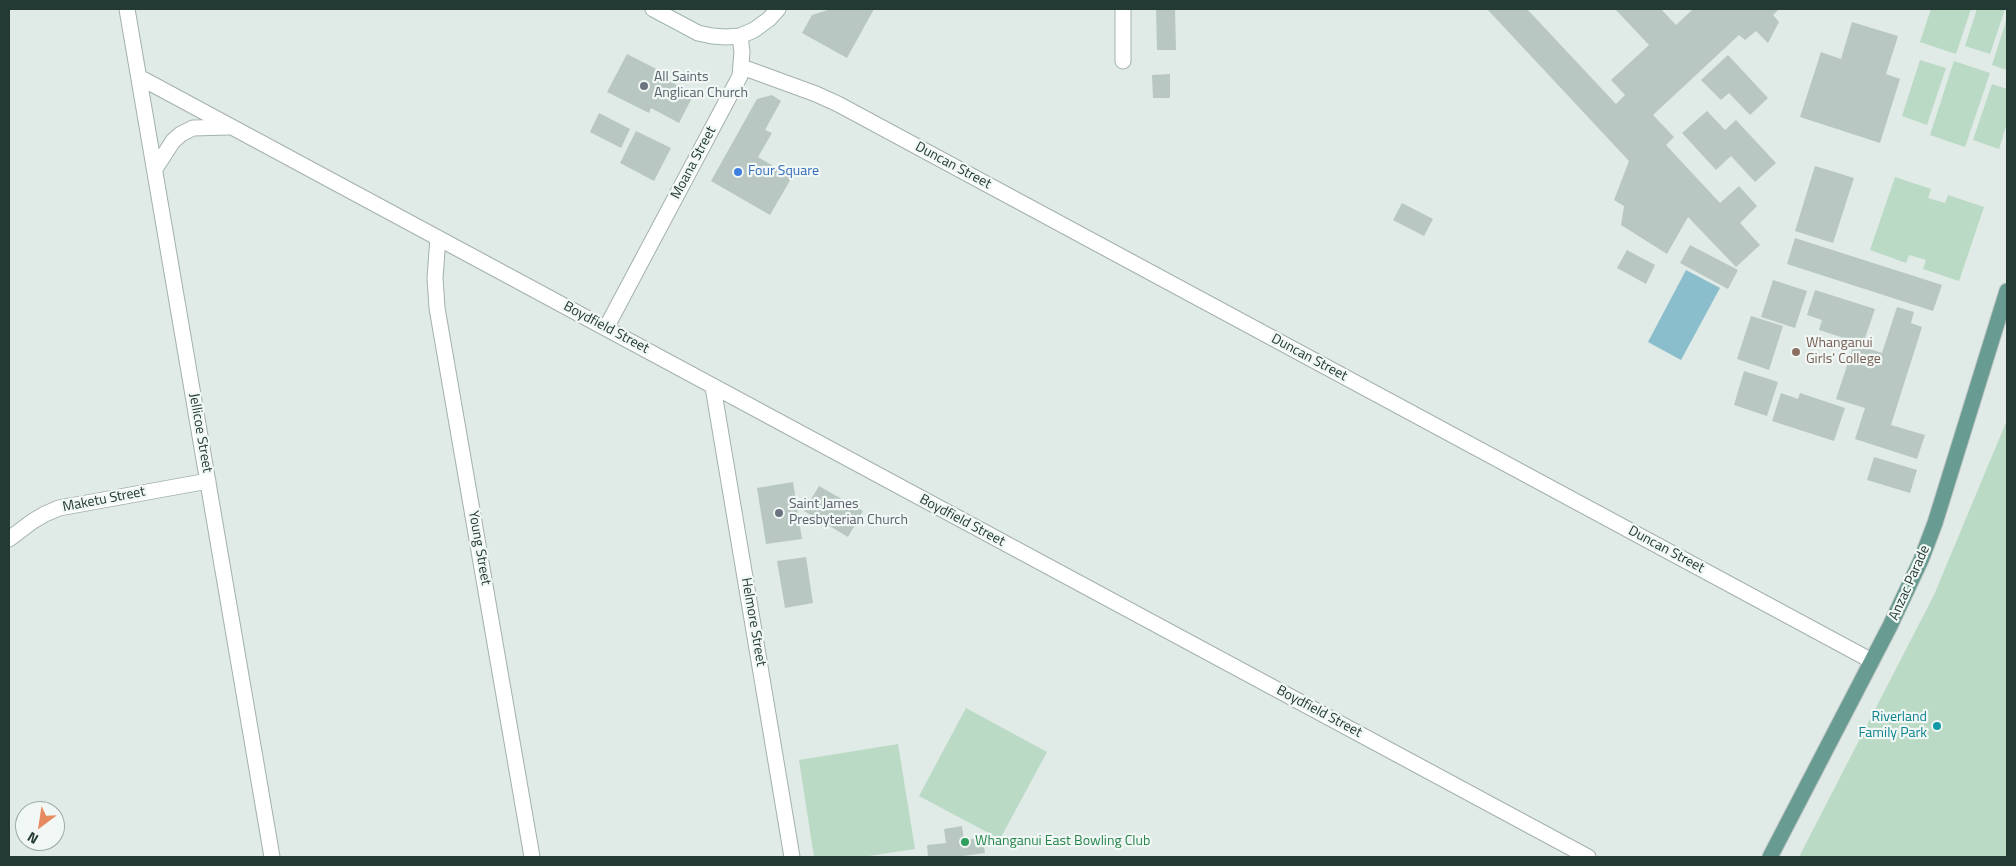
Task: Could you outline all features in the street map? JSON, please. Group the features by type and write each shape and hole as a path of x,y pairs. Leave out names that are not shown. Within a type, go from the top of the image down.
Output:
{"main road":[{"name":"Anzac Parade","path":"1770,857 1907,590 1935,523 2007,290"}],"street":[{"name":"Jellicoe Street","path":"127,9 272,857"},
{"path":"653,9 698,33 712,36 740,36 748,33 762,25 778,9"},
{"path":"1123,9 1123,61"},
{"name":"Moana Street","path":"606,328 740,76 742,67 740,36"},
{"name":"Duncan Street","path":"742,67 838,104 1872,661"},
{"name":"Boydfield Street","path":"139,77 1588,857"},
{"name":"Boydfield Street","path":"155,169 173,141 181,134 193,128 231,127"},
{"name":"Young Street","path":"438,238 435,278 437,308 532,857"},
{"name":"Helmore Street","path":"713,387 792,857"},
{"name":"Maketu Street","path":"9,540 39,517 59,508 208,481"}],"green space":[{"path":"1931,9 1971,9 1956,54 1920,42"},
{"path":"1977,9 2005,9 1990,54 1965,46"},
{"path":"2007,18 2007,70 1992,65"},
{"path":"1920,60 1946,68 1927,125 1902,116"},
{"path":"1954,61 1990,73 1965,147 1930,135"},
{"path":"1992,84 2007,89 2007,123 1999,149 1973,140"},
{"path":"1895,177 1931,189 1928,198 1945,203 1948,195 1984,207 1959,281 1923,269 1926,260 1909,255 1906,263 1870,250"},
{"name":"Riverland Family Park","path":"2007,420 2007,857 1799,857 1934,595"},
{"path":"966,708 1047,752 1000,839 919,796"},
{"path":"898,744 915,849 862,857 814,857 799,760"}],"water":[{"path":"1686,270 1720,288 1681,360 1648,342"}],"building":[{"path":"831,9 874,9 847,58 802,33 812,15"},
{"path":"1156,9 1175,9 1176,50 1157,50"},
{"path":"1487,9 1527,9 1616,104 1625,95 1611,80 1649,45 1615,9 1661,9 1676,25 1693,9 1779,9 1773,15 1779,22 1768,43 1756,31 1745,40 1739,35 1653,115 1674,137 1666,145 1720,203 1739,186 1757,206 1740,223 1760,245 1736,267 1688,217 1667,254 1621,225 1624,206 1614,200 1629,161"},
{"path":"1852,22 1898,36 1886,74 1900,79 1880,143 1800,117 1821,52 1841,59"},
{"name":"All Saints Anglican Church","path":"627,54 668,75 666,79 694,94 679,123 651,108 649,113 607,92"},
{"path":"1728,55 1768,98 1750,115 1729,93 1721,100 1701,80"},
{"path":"1170,74 1170,98 1153,98 1152,75"},
{"path":"772,95 781,101 765,130 772,133 758,157 792,177 770,215 711,181 757,99"},
{"path":"1707,111 1725,130 1736,120 1776,163 1755,182 1731,156 1716,170 1682,133"},
{"path":"599,113 630,129 621,148 590,132"},
{"path":"636,131 671,148 654,181 620,163"},
{"path":"1815,166 1854,178 1833,243 1795,231"},
{"path":"1402,203 1433,219 1424,236 1393,220"},
{"path":"1795,238 1942,285 1933,311 1787,264"},
{"path":"1690,245 1738,270 1728,289 1680,263"},
{"path":"1627,250 1655,265 1646,284 1617,268"},
{"path":"1773,280 1807,291 1795,328 1761,317"},
{"path":"1815,290 1875,309 1863,344 1819,330 1822,320 1807,315"},
{"path":"1897,307 1914,312 1911,323 1922,327 1891,425 1925,435 1917,459 1855,439 1865,408 1836,399 1854,344 1882,353"},
{"path":"1751,316 1783,326 1769,370 1737,359"},
{"path":"1744,371 1778,382 1767,416 1734,405"},
{"path":"1781,393 1798,399 1800,393 1845,408 1834,441 1772,421"},
{"path":"1874,457 1917,470 1910,493 1867,480"},
{"name":"Saint James Presbyterian Church","path":"793,482 802,539 766,544 757,488"},
{"path":"819,486 863,511 848,537 804,511"},
{"path":"806,557 813,603 785,608 777,561"},
{"name":"Whanganui East Bowling Club","path":"962,826 964,840 983,838 985,853 956,857 928,857 927,845 946,843 944,829"}],"place":[{"name":"All Saints Anglican Church","path":"644,86"},
{"name":"Four Square","path":"738,172"},
{"name":"Whanganui Girls' College","path":"1796,352"},
{"name":"Saint James Presbyterian Church","path":"779,513"},
{"name":"Riverland Family Park","path":"1937,726"},
{"name":"Whanganui East Bowling Club","path":"965,842"}]}
